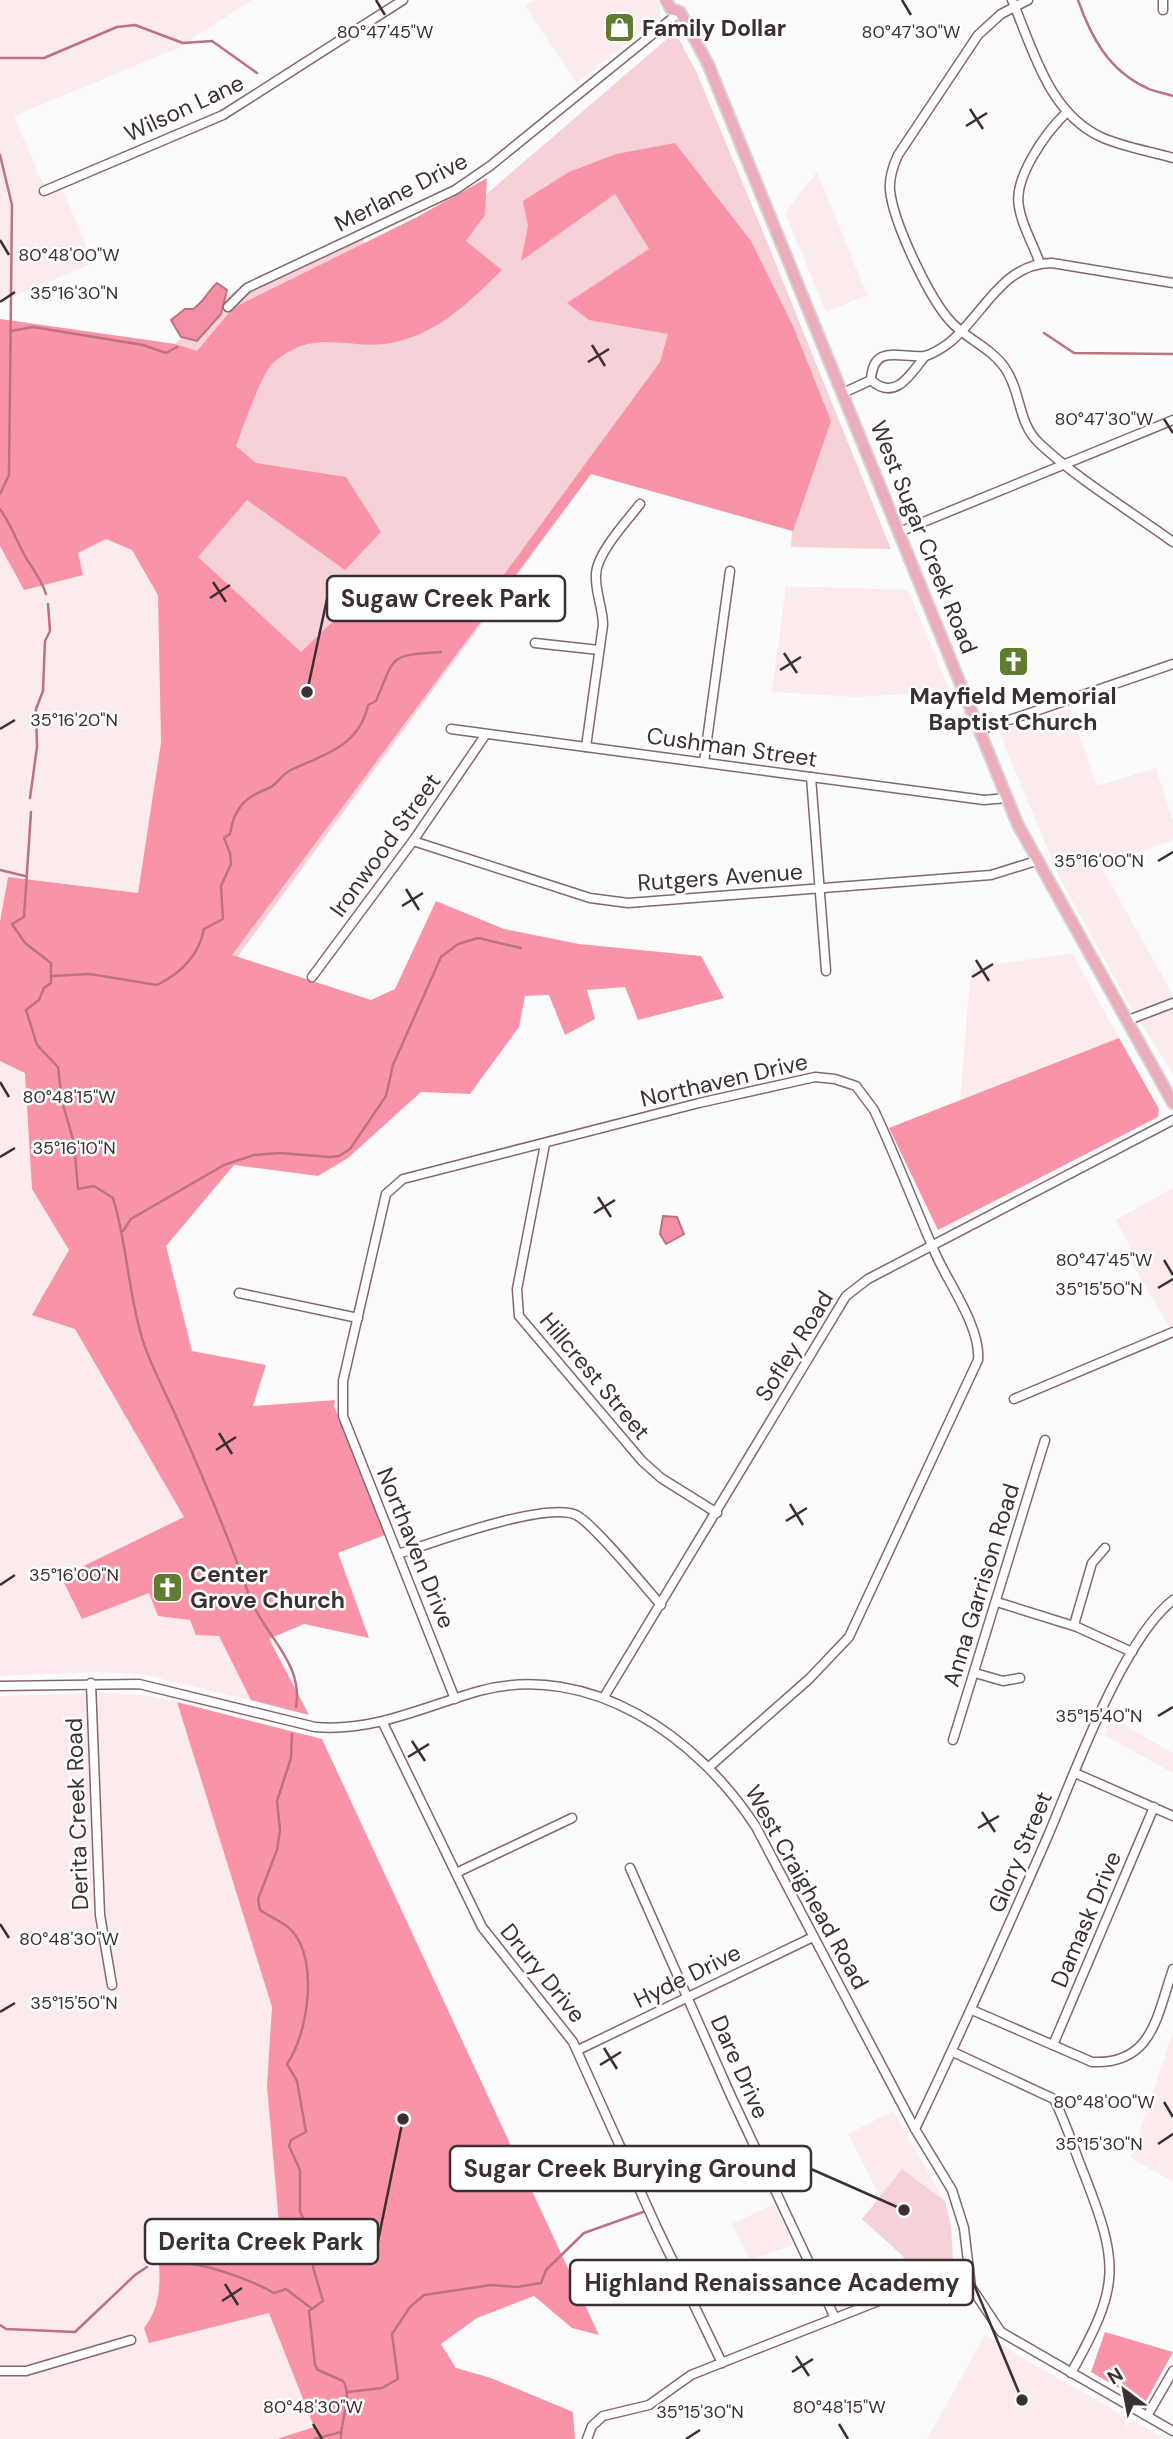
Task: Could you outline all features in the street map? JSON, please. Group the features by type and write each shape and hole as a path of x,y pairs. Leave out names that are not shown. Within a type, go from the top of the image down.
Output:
{"main road":[{"name":"West Sugar Creek Road","path":"666,0 671,9 680,12 708,64 1007,798 1036,861 1173,1103"},
{"name":"West Sugar Creek Road","path":"679,0 682,5 680,12"}],"street":[{"name":"Wilson Lane","path":"44,191 223,115 403,0"},
{"path":"1028,0 1014,3 987,24 978,35 898,155 891,175 892,204 933,299 962,331 1005,369 1027,429 1039,444 1173,542"},
{"path":"1163,0 1163,10"},
{"path":"1014,3 1049,87 1067,112 1101,137 1173,158"},
{"name":"Merlane Drive","path":"228,307 247,288 395,220 463,185 680,12"},
{"path":"1040,264 1019,209 1019,187 1025,171 1067,112"},
{"path":"871,380 885,389 902,385 925,356 948,344 962,331 1004,282 1040,264 1173,283"},
{"path":"871,380 872,370 878,360 888,354 925,356"},
{"path":"843,393 871,380"},
{"path":"899,532 1173,420"},
{"path":"586,747 603,612 596,584 597,565 640,504"},
{"path":"704,762 730,571"},
{"path":"535,643 599,650"},
{"path":"980,730 1173,664"},
{"name":"Cushman Street","path":"452,729 984,800 1007,798"},
{"name":"Ironwood Street","path":"312,977 414,841 486,734"},
{"path":"811,777 826,971"},
{"name":"Rutgers Avenue","path":"414,841 613,903 991,875 1036,861"},
{"path":"1126,1021 1173,1003"},
{"name":"Northaven Drive","path":"455,1699 343,1416 342,1388 382,1205 391,1188 403,1179 724,1098 815,1077 835,1079 856,1086 869,1101 932,1246 978,1343 975,1367 849,1637 809,1679 709,1767"},
{"name":"Sofley Road","path":"604,1697 717,1513 830,1317 846,1296 868,1279 1173,1120"},
{"name":"Hillcrest Street","path":"545,1144 516,1289 519,1317 642,1461 661,1478 717,1513"},
{"path":"239,1293 358,1318"},
{"path":"1014,1399 1173,1332"},
{"name":"Anna Garrison Road","path":"953,1740 1045,1440"},
{"path":"398,1554 490,1525 545,1515 573,1514 591,1528 661,1605"},
{"path":"1074,1625 1092,1563 1105,1548"},
{"name":"Glory Street","path":"915,2129 953,2052 1075,1773 1132,1652 1154,1617 1173,1600"},
{"path":"997,1602 1074,1625 1132,1652"},
{"path":"975,1673 1003,1681 1020,1678"},
{"name":"Derita Creek Road","path":"91,1683 100,1915 113,1985"},
{"name":"West Craighead Road","path":"0,1686 126,1683 165,1689 315,1727 341,1730 383,1723 504,1686 533,1683 567,1686 604,1697 658,1728 709,1767 726,1784 756,1827 915,2129 952,2190 958,2206 971,2287 1001,2332 1173,2431"},
{"name":"Drury Drive","path":"383,1723 489,1938 559,2021 578,2050 656,2226 722,2363"},
{"path":"1075,1773 1173,1816"},
{"name":"Damask Drive","path":"1053,2045 1154,1807"},
{"path":"456,1873 572,1818"},
{"name":"Dare Drive","path":"631,1868 835,2318"},
{"name":"Hyde Drive","path":"578,2050 813,1937"},
{"path":"972,2010 1092,2062 1109,2063 1140,2050 1149,2037 1173,1969"},
{"path":"953,2052 1054,2099 1105,2229 1110,2274 1105,2306 1071,2373"},
{"path":"587,2439 592,2426 603,2416 649,2405 691,2375 835,2318 889,2297 971,2287"},
{"path":"0,2371 26,2371 131,2340"},
{"path":"1147,2416 1173,2371"}],"shaded area":[{"path":"0,0 252,0 178,48 14,116 42,182 64,193 93,263 0,302"},
{"path":"533,0 656,0 660,6 660,16 577,83 525,6"},
{"path":"675,32 696,71 891,549 791,547 792,531 591,474 233,963 371,1000 166,1246 198,1377 153,1361 178,938 159,553 0,319 175,344 233,292 360,232 368,251 483,197"},
{"path":"675,143 751,241 793,326 831,421 793,531 591,474 232,955 371,1000 395,989 436,901 504,929 579,944 701,956 724,998 638,1020 625,987 587,990 595,1019 565,1035 549,995 525,996 519,1027 470,1094 421,1092 348,1158 318,1176 234,1165 166,1246 192,1351 266,1365 253,1406 335,1400 334,1406 385,1535 338,1553 369,1638 304,1624 269,1639 309,1715 251,1700 219,1636 196,1635 190,1620 158,1616 149,1593 82,1619 61,1577 184,1517 75,1329 32,1315 69,1250 32,1189 25,1073 0,1061 0,922 8,877 138,893 161,743 158,595 132,550 106,539 78,553 83,575 24,590 0,546 0,319 175,344 197,351 233,308 417,217 487,178 485,215 466,241 502,270 452,315 408,339 375,345 318,343 303,345 289,352 268,368 236,446 256,463 346,477 381,532 345,570 247,500 198,557 301,652 349,606 355,583 383,576 450,619 503,576 660,362 668,334 589,320 567,303 649,249 615,194 521,261 528,226 523,201 569,172 616,154"},
{"path":"817,172 867,295 826,312 785,213"},
{"path":"217,283 227,290 221,314 197,341 181,337 171,320 185,309 197,306"},
{"path":"0,484 159,553 179,938 25,887 253,1602 309,1715 141,1674 94,1672 0,1676"},
{"path":"786,586 908,590 950,692 855,697 772,692"},
{"path":"1070,708 1097,786 1156,768 1173,820 1173,840 1100,865 1173,995 1173,1074 1127,1001 1060,879 999,732"},
{"path":"1072,953 1119,1038 960,1100 971,968"},
{"path":"1119,1038 1159,1109 1158,1117 938,1230 889,1128"},
{"path":"1173,1188 1173,1325 1169,1327 1128,1257 1134,1254 1116,1220"},
{"path":"663,1216 677,1217 684,1234 666,1244 660,1234"},
{"path":"104,1693 144,1695 177,1702 342,2230 321,2439 0,2439 0,1696"},
{"path":"177,1702 322,1739 599,2335 572,2328 534,2296 477,2318 441,2344 456,2368 491,2378 573,2412 575,2439 277,2439 314,2427 269,2313 149,2343 144,2328 157,2300 158,2248 200,2245 265,2252 280,2235 267,2086 272,2007"},
{"path":"1112,1718 1173,1753 1173,1773 1104,1735"},
{"path":"1173,2032 1173,2182 1131,2158"},
{"path":"893,2111 945,2201 902,2170 880,2197 848,2134"},
{"path":"902,2169 945,2201 951,2226 954,2276 949,2279 914,2283 903,2256 862,2219"},
{"path":"774,2204 793,2245 750,2260 732,2224"},
{"path":"1105,2332 1173,2352 1145,2403 1091,2372"},
{"path":"985,2335 1026,2360 1165,2439 927,2439"}],"waterway":[{"path":"1078,0 1096,40 1112,62 1134,81 1173,96"},
{"path":"0,58 44,58 117,27 135,25 183,43 212,41 257,73"},
{"path":"0,155 12,205 9,475 0,494"},
{"path":"11,331 33,327 143,345 166,353 177,347"},
{"path":"1044,333 1074,353 1173,354"},
{"path":"0,509 46,594"},
{"path":"30,798 37,747 36,709 43,691 45,641 50,631 48,604"},
{"path":"51,976 90,974 157,985 174,975 188,963 202,939 204,929 223,919 221,886 231,864 224,838 230,834 234,817 242,805 253,795 272,787 289,771 347,741 363,720 368,705 376,701 396,660 411,655 441,652"},
{"path":"31,812 24,917 12,924 25,943 51,963 51,983 44,988 39,1000 26,1010 37,1045 58,1067 62,1101 74,1143 78,1189 94,1186 113,1198 137,1321 146,1349 207,1487 256,1612 289,1663 297,1691 296,1707"},
{"path":"0,870 25,876"},
{"path":"123,1231 131,1219 224,1165 254,1155 280,1153 330,1157 339,1156 350,1149 386,1096 393,1065 441,957 458,944 478,938 521,948"},
{"path":"292,1734 291,1758 277,1801 280,1830 277,1850 258,1899 260,1910 292,1931 306,1960 308,1997 305,2016 287,2064 297,2081 306,2132 291,2140 289,2146 300,2170 300,2212 313,2239 313,2267 323,2301 309,2311 315,2365 318,2370 343,2381 346,2387 341,2439"},
{"path":"348,2392 382,2388 398,2379 392,2334 410,2307 424,2295 491,2285 517,2287 541,2283 546,2270 584,2233 643,2212"},
{"path":"160,2264 203,2266 249,2281 274,2293 286,2289 311,2308"},
{"path":"0,2325 6,2329 75,2332 135,2275 147,2267"},
{"path":"314,2439 341,2432"}],"place":[{"name":"Family Dollar","path":"619,28"},
{"name":"Mayfield Memorial Baptist Church","path":"1013,662"},
{"name":"Sugaw Creek Park","path":"307,692"},
{"name":"Center Grove Church","path":"167,1587"},
{"name":"Derita Creek Park","path":"403,2119"},
{"name":"Sugar Creek Burying Ground","path":"904,2210"},
{"name":"Highland Renaissance Academy","path":"1022,2400"}]}
